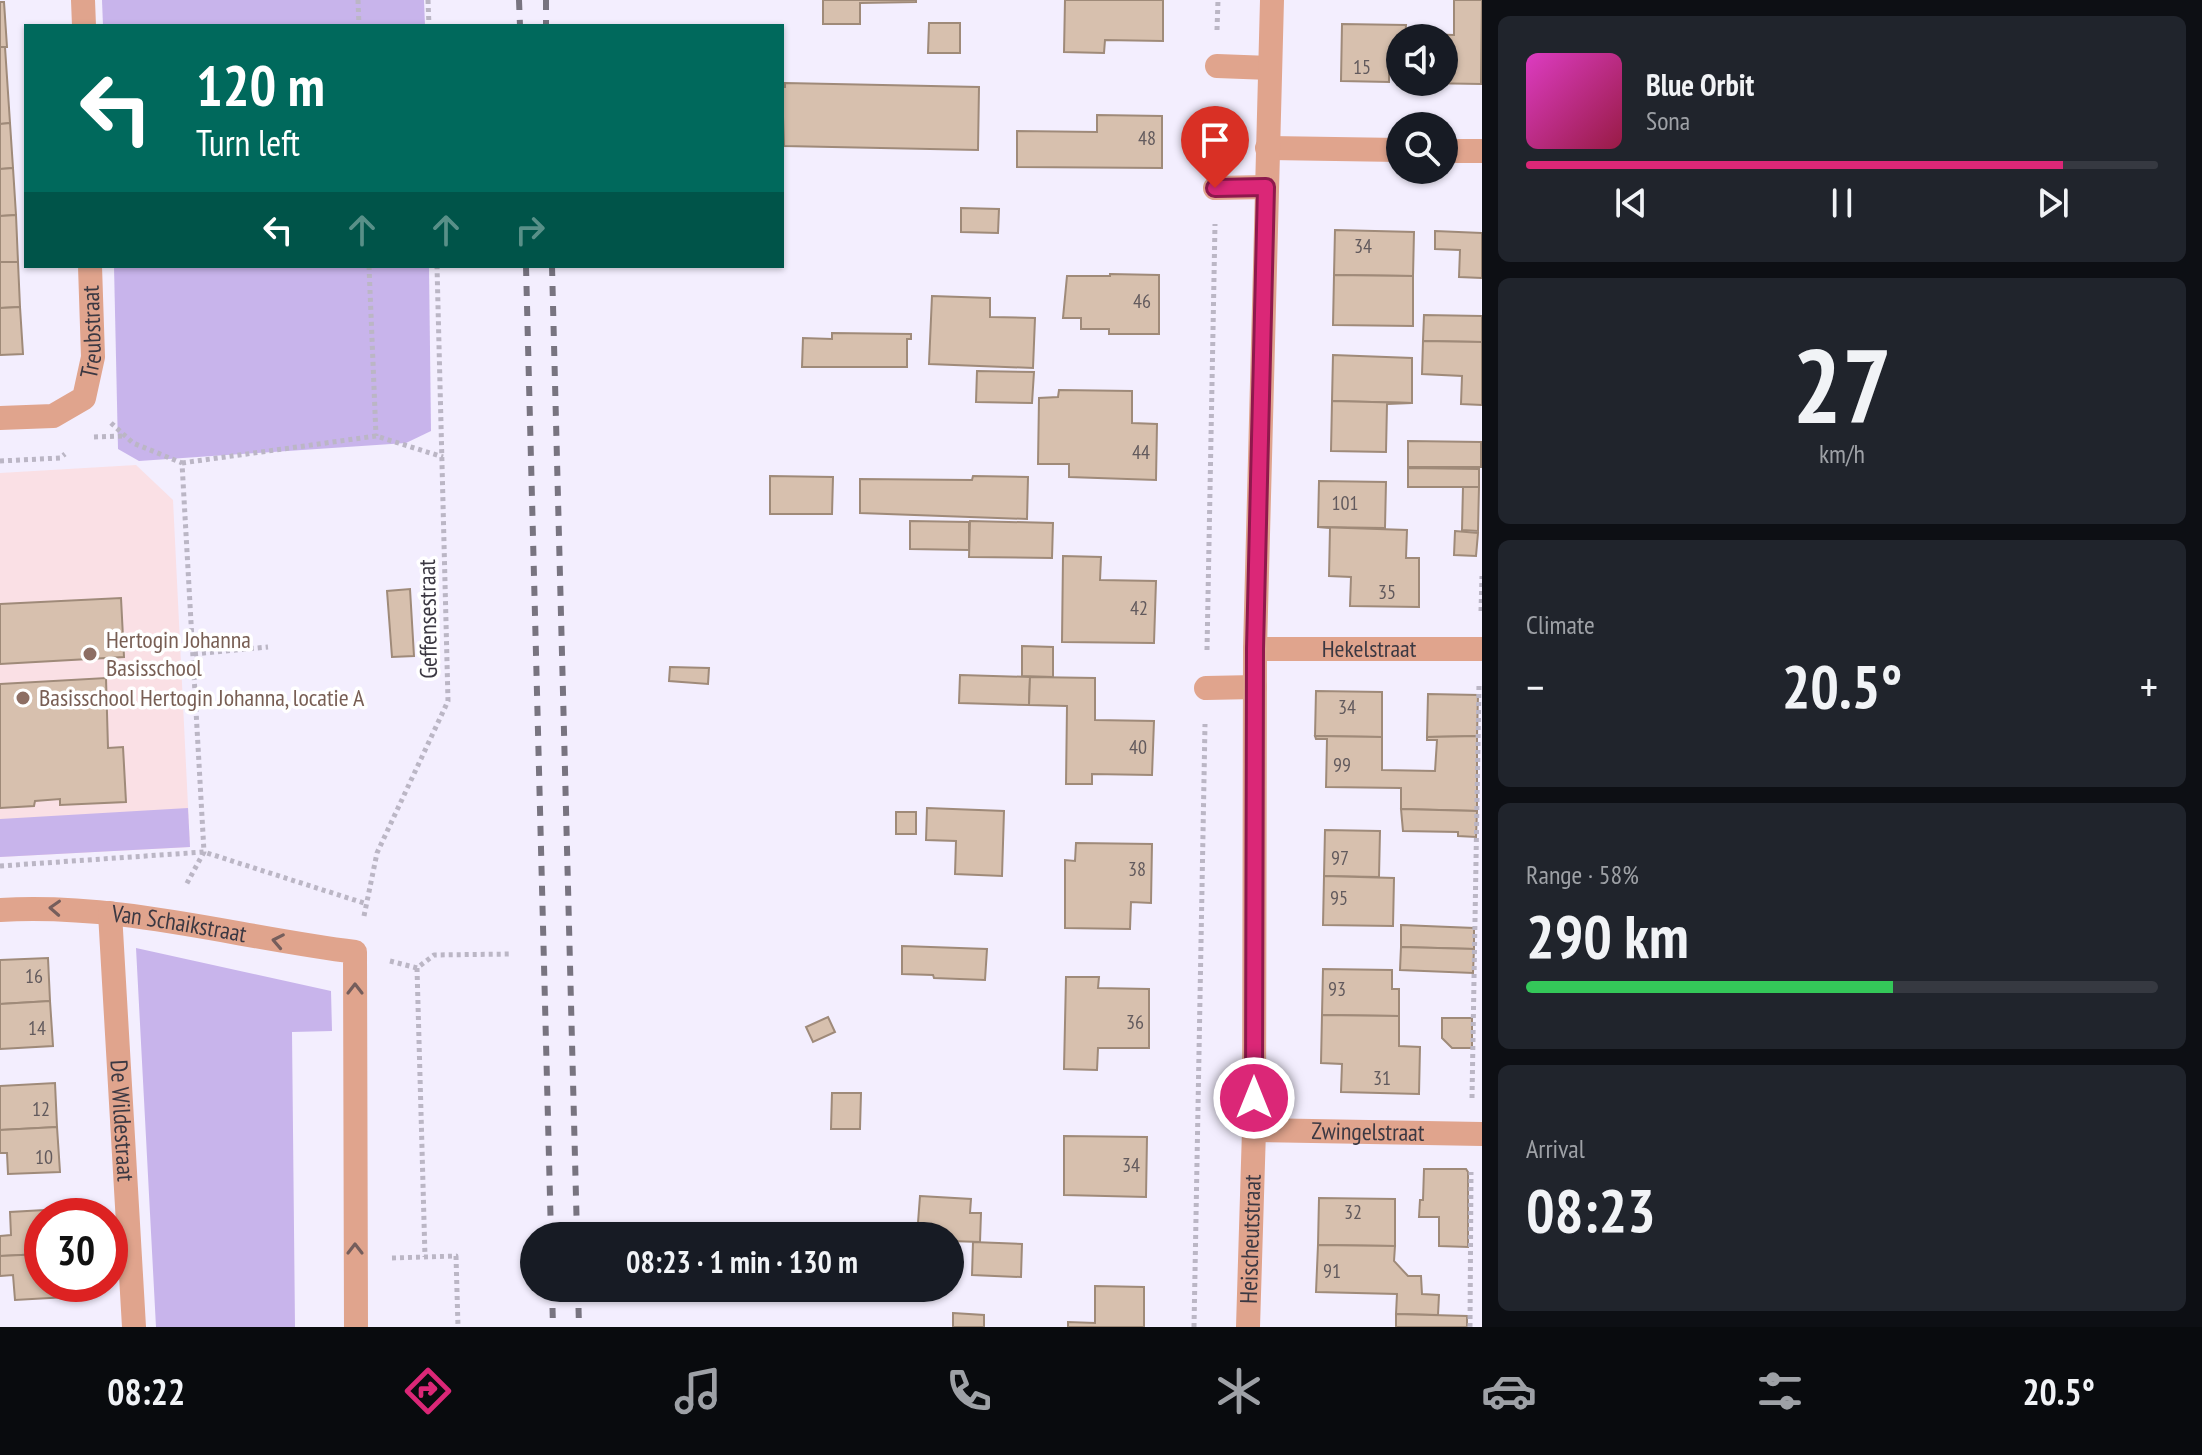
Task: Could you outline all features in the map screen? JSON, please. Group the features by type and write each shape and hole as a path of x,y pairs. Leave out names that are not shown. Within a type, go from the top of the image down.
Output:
{"street":[{"path":"83,0 84,24"},
{"name":"Heischeutstraat","path":"1248,1327 1254,1130 1255,649 1272,0"},
{"path":"1217,66 1270,68"},
{"path":"1267,148 1386,150"},
{"path":"1458,151 1482,151"},
{"path":"1215,188 1266,187"},
{"name":"Treubstraat","path":"84,398 93,357 90,268"},
{"path":"0,418 53,416 84,398"},
{"name":"Hekelstraat","path":"1255,649 1481,649"},
{"path":"1206,688 1255,687"},
{"name":"Van Schaikstraat","path":"0,910 49,907 110,913 355,952"},
{"name":"De Wildestraat","path":"110,913 134,1327"},
{"path":"355,952 356,1327"},
{"name":"Zwingelstraat","path":"1254,1130 1477,1134"}],"path":[{"path":"358,0 359,24"},
{"path":"428,0 429,24"},
{"path":"369,268 376,436"},
{"name":"Geffensestraat","path":"355,952 377,853 448,701 437,268"},
{"path":"84,398 133,443 182,463 376,436 443,457"},
{"path":"168,920 204,852 182,463"},
{"path":"1470,1327 1477,1134 1482,576"},
{"path":"194,654 268,647"},
{"path":"0,866 204,852 367,904"},
{"path":"355,952 417,968"},
{"path":"417,968 434,955 511,954"},
{"path":"417,968 425,1257"},
{"path":"355,1259 456,1256 458,1327"}],"shaded area":[{"path":"102,0 424,0 425,24 103,24"},
{"path":"114,268 429,268 431,431 406,443 139,461 118,449"},
{"name":"Hertogin Johanna Basisschool","path":"136,465 173,500 190,847 0,857 0,473"},
{"path":"188,808 190,847 0,857 0,819"},
{"path":"136,948 331,991 332,1031 292,1032 295,1327 156,1327"}],"building":[{"path":"823,0 916,2 860,3 860,24 823,24"},
{"path":"1065,0 1163,0 1163,41 1105,40 1104,53 1064,52"},
{"path":"1454,0 1482,0 1481,84 1458,84 1458,24 1454,24"},
{"path":"0,2 4,2 7,47 0,47"},
{"path":"929,23 960,23 960,53 928,53"},
{"path":"1342,24 1386,25 1386,82 1341,81"},
{"path":"0,47 5,47 10,123 0,124"},
{"path":"785,83 979,87 978,150 784,146"},
{"path":"1097,115 1162,116 1162,168 1017,167 1017,131 1097,132"},
{"path":"10,123 13,168 0,169 0,124"},
{"path":"13,168 16,215 0,216 0,169"},
{"path":"961,208 999,209 998,233 961,232"},
{"path":"16,215 18,262 0,262 0,216"},
{"path":"1335,230 1414,232 1413,276 1334,275"},
{"path":"1435,231 1482,233 1482,278 1459,277 1460,250 1435,249"},
{"path":"0,262 18,262 20,307 0,308"},
{"path":"1159,275 1159,334 1109,334 1109,329 1081,329 1081,318 1063,318 1067,276"},
{"path":"1334,275 1413,276 1413,326 1333,325"},
{"path":"932,296 990,298 990,317 1035,318 1033,368 929,364"},
{"path":"20,307 23,354 0,355 0,308"},
{"path":"1424,315 1482,316 1482,342 1423,341"},
{"path":"832,333 911,334 911,339 907,339 907,367 802,367 803,338 832,339"},
{"path":"1423,341 1482,342 1482,405 1461,404 1462,376 1422,374"},
{"path":"1333,355 1412,358 1412,403 1332,401"},
{"path":"977,371 1034,372 1032,403 976,402"},
{"path":"1059,390 1132,391 1132,423 1157,424 1156,480 1069,477 1069,464 1038,464 1039,398 1058,397"},
{"path":"1332,401 1412,403 1387,404 1386,452 1331,451"},
{"path":"1408,441 1481,442 1481,467 1408,467"},
{"path":"1408,468 1479,469 1479,487 1408,487"},
{"path":"770,476 833,477 832,514 770,514"},
{"path":"973,476 1028,477 1027,519 860,513 860,479 972,480"},
{"path":"1319,481 1386,482 1385,528 1318,527"},
{"path":"1463,487 1479,487 1478,531 1462,530"},
{"path":"910,521 969,522 969,550 910,549"},
{"path":"970,521 1053,523 1052,558 969,557"},
{"path":"1318,527 1407,530 1406,558 1419,558 1419,607 1350,606 1351,577 1329,576 1330,528"},
{"path":"1455,531 1478,533 1476,556 1454,555"},
{"path":"1063,556 1101,557 1100,580 1156,581 1154,643 1062,642"},
{"path":"410,589 414,656 392,657 387,591"},
{"path":"121,598 124,657 0,664 0,604"},
{"path":"1022,646 1053,647 1053,677 1022,676"},
{"path":"670,667 709,668 708,684 669,681"},
{"path":"960,675 1030,677 1029,705 959,703"},
{"path":"1030,677 1095,678 1095,720 1154,721 1152,775 1092,774 1092,784 1066,784 1067,706 1029,705"},
{"path":"106,678 108,748 123,747 126,802 60,805 60,799 35,801 34,806 0,808 0,684"},
{"path":"1316,691 1382,692 1382,737 1315,736"},
{"path":"1428,694 1478,695 1477,736 1427,737"},
{"path":"1315,736 1382,737 1382,770 1435,771 1437,740 1427,740 1427,737 1477,736 1477,811 1401,809 1401,788 1326,787 1327,739 1316,739"},
{"path":"927,808 1004,811 1002,876 955,874 956,841 926,840"},
{"path":"1401,809 1477,811 1476,837 1458,836 1458,832 1403,831"},
{"path":"896,812 916,812 916,834 896,834"},
{"path":"1325,830 1380,831 1379,877 1324,876"},
{"path":"1076,843 1152,844 1151,903 1131,902 1130,929 1065,928 1065,860 1075,861"},
{"path":"1324,876 1394,878 1393,926 1323,925"},
{"path":"1401,925 1474,928 1474,949 1401,947"},
{"path":"902,946 987,949 985,980 902,974"},
{"path":"1401,947 1474,949 1473,973 1400,970"},
{"path":"48,958 50,1001 0,1004 0,960"},
{"path":"1323,969 1392,970 1392,989 1399,989 1399,1016 1322,1015"},
{"path":"1066,977 1099,977 1098,988 1149,989 1149,1048 1098,1048 1097,1070 1064,1069"},
{"path":"50,1001 53,1046 0,1049 0,1004"},
{"path":"1322,1015 1399,1016 1399,1046 1420,1047 1419,1094 1341,1092 1342,1064 1321,1063"},
{"path":"828,1017 835,1032 813,1042 806,1027"},
{"path":"1442,1018 1472,1018 1472,1048 1452,1048 1442,1038"},
{"path":"55,1083 57,1127 0,1130 0,1086"},
{"path":"832,1093 861,1093 860,1129 831,1129"},
{"path":"57,1127 60,1172 8,1174 7,1153 0,1153 0,1130"},
{"path":"1064,1136 1147,1137 1146,1197 1064,1195"},
{"path":"1424,1169 1466,1169 1468,1172 1468,1247 1439,1246 1439,1217 1419,1217"},
{"path":"920,1196 971,1199 970,1213 981,1213 980,1242 964,1241 964,1222 918,1222"},
{"path":"1319,1198 1395,1199 1395,1246 1318,1245"},
{"path":"24,1211 24,1255 0,1256 0,1236 11,1235 10,1212"},
{"path":"973,1242 1022,1244 1021,1277 972,1275"},
{"path":"1318,1245 1395,1246 1394,1261 1408,1276 1421,1276 1422,1294 1439,1295 1438,1315 1396,1314 1397,1294 1316,1292"},
{"path":"24,1255 24,1299 15,1300 13,1275 0,1276 0,1256"},
{"path":"1095,1286 1144,1287 1144,1327 1068,1327 1068,1322 1095,1323"},
{"path":"953,1313 984,1315 984,1327 953,1327"},
{"path":"1396,1314 1467,1316 1467,1327 1396,1327"}],"railway":[{"path":"519,0 520,24"},
{"path":"546,0 546,24"},
{"path":"526,268 551,1222"},
{"path":"552,268 577,1222"},
{"path":"552,1302 553,1327"},
{"path":"578,1302 579,1327"}],"place":[{"name":"Hertogin Johanna Basisschool","path":"90,654"},
{"name":"Basisschool Hertogin Johanna, locatie A","path":"23,698"}],"route":[{"path":"1215,188 1266,187 1255,649 1254,1098"}]}
